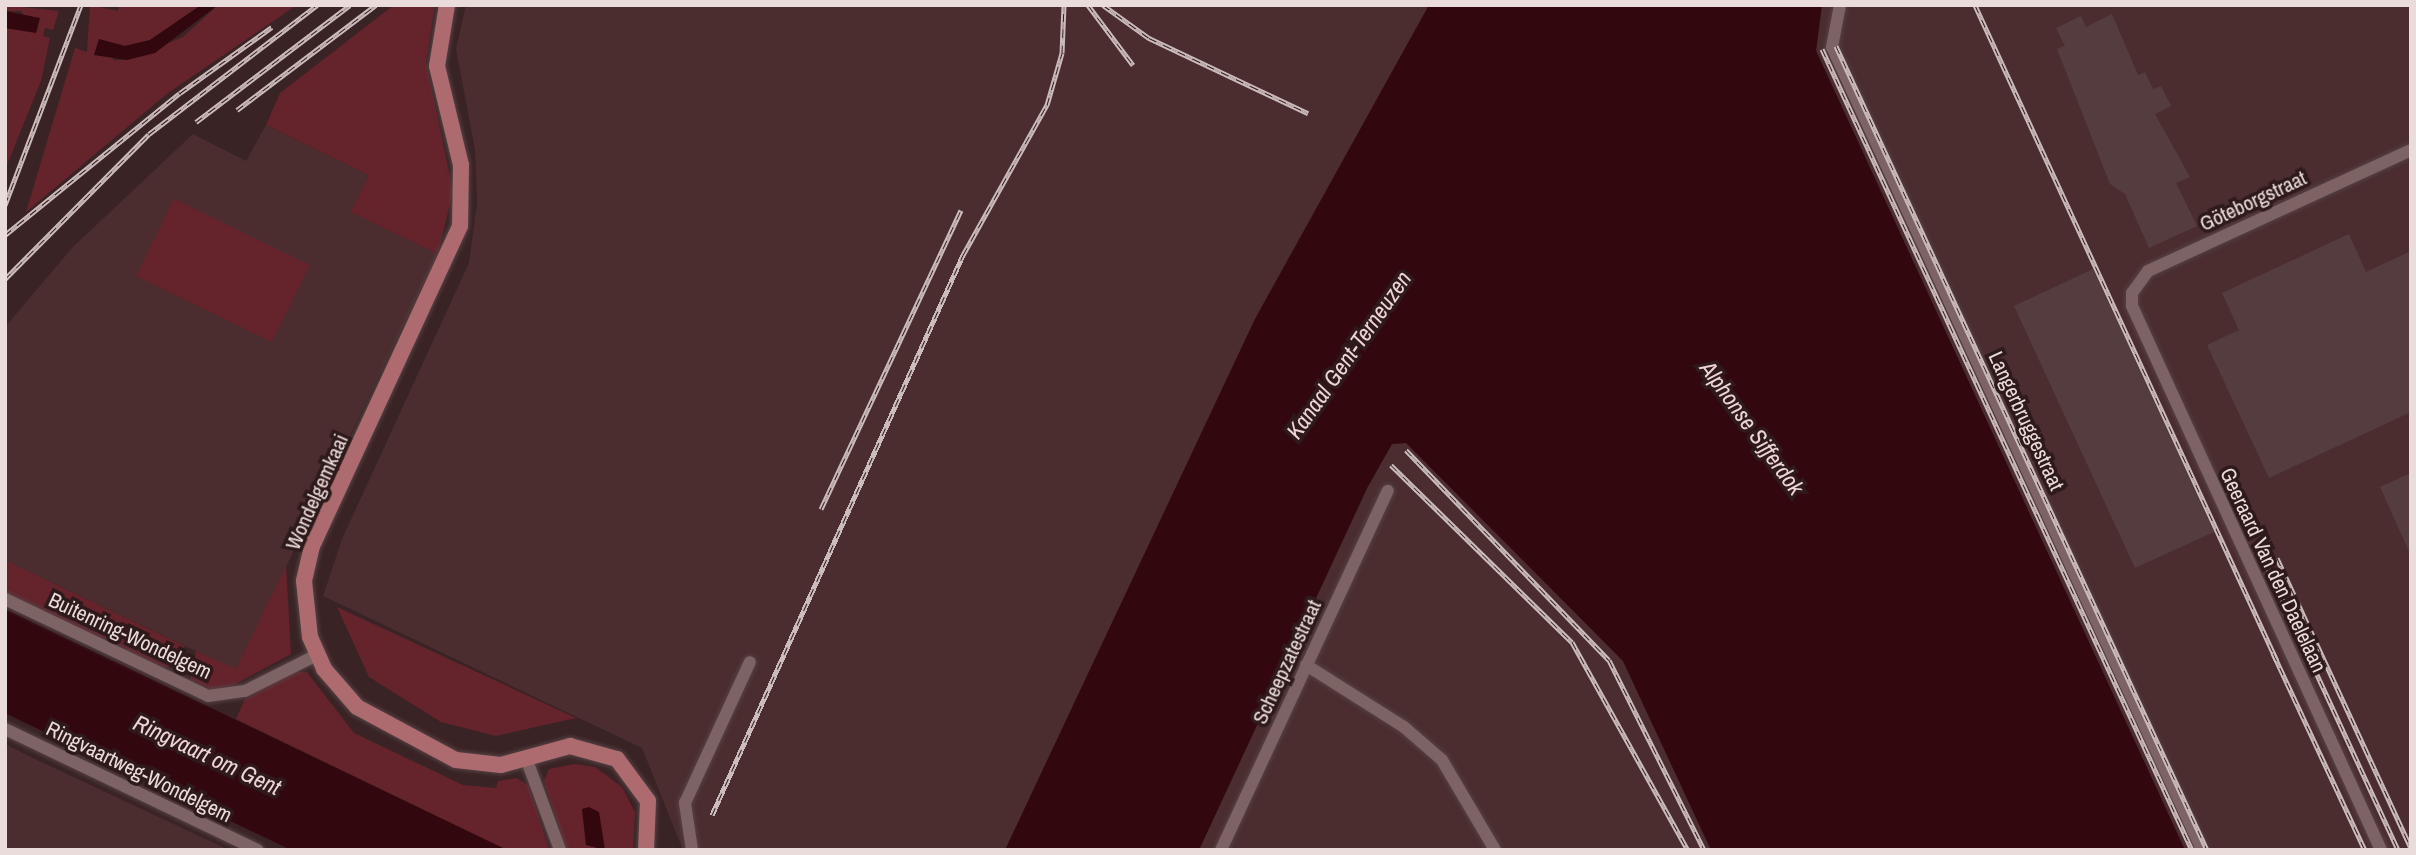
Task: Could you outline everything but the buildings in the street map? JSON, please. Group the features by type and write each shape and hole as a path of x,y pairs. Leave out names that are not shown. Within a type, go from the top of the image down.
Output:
{"main road":[{"name":"Wondelgemkaai","path":"447,5 438,66 463,184 460,226 312,546 304,600 317,655 345,697 384,725 472,765 526,758 570,746 617,759 648,801 646,850"}],"street":[{"name":"Langerbruggestraat","path":"1840,5 1832,47 2202,850"},
{"name":"Göteborgstraat","path":"2132,306 2137,280 2148,271 2411,150"},
{"name":"Geeraard Van den Daelelaan","path":"2132,306 2381,850"},
{"name":"Scheepzatestraat","path":"1221,850 1388,491"},
{"name":"Buitenring-Wondelgem","path":"5,599 208,696 245,691 317,655"},
{"path":"692,850 685,803 750,662"},
{"path":"1306,665 1404,727 1442,761 1495,850"},
{"name":"Ringvaartweg-Wondelgem","path":"5,729 257,850"},
{"path":"526,758 560,850"}],"shaded area":[{"path":"5,5 59,11 53,30 45,28 43,36 50,38 41,81 5,170 5,28 35,32 21,11 5,11"},
{"path":"90,5 118,11 119,5 201,5 150,40 125,46 100,40 114,60 127,60 183,37 218,5 297,5 168,93 26,212 75,48 87,52"},
{"path":"394,5 435,5 426,62 453,191 438,254 351,212 369,175 266,125 280,93"},
{"path":"466,5 1429,5 1255,319 1005,850 683,850 642,748 323,596 342,539 469,263 477,203 475,149 456,49"},
{"path":"1822,5 2411,5 2411,850 2185,850 1816,50"},
{"path":"266,125 369,175 352,212 438,254 236,670 5,560 5,327 73,247 193,134 246,161"},
{"path":"174,199 310,265 272,342 136,276"},
{"path":"1407,443 1623,661 1711,850 1199,850 1368,487 1392,444"},
{"path":"5,560 185,646 180,659 165,669 5,593"},
{"path":"286,566 291,654 219,693 190,680 196,651 236,669"},
{"path":"337,607 576,718 496,736 441,722 369,677"},
{"path":"294,672 307,672 354,733 463,785 496,788 498,781 517,778 529,786 549,850 507,850 236,719 245,699"},
{"path":"5,744 33,758 229,850 5,850"},
{"path":"575,764 595,767 622,787 635,812 633,850 566,849 544,781 549,769"}],"water":[{"path":"201,5 218,5 155,53 127,60 94,55 99,39 125,46 150,40"},
{"path":"1429,5 1822,5 1816,51 2185,850 1711,850 1623,661 1406,443 1392,444 1367,488 1199,850 1005,850 1255,319"},
{"path":"5,11 40,18 36,33 5,28"},
{"name":"Ringvaart om Gent","path":"5,609 507,850 291,850 5,713"},
{"path":"589,807 599,812 605,850 586,845 582,809"}],"railway":[{"path":"5,205 81,5"},
{"path":"5,279 149,134 317,5"},
{"path":"196,122 350,5"},
{"path":"237,110 376,5"},
{"path":"712,815 963,255 1047,105 1062,53 1064,5"},
{"path":"1088,5 1133,65"},
{"path":"1103,5 1149,38 1308,113"},
{"path":"1975,5 2277,661"},
{"path":"5,235 180,93 272,27"},
{"path":"1836,46 2207,850"},
{"path":"1822,49 2192,850"},
{"path":"821,509 961,210"},
{"path":"1406,450 1609,660 1704,850"},
{"path":"1391,465 1572,642 1688,850"},
{"path":"2277,558 2411,848"},
{"path":"2266,564 2398,850"},
{"path":"2273,653 2365,850"}],"water label":[{"name":"Kanaal Gent-Terneuzen","path":"1349,355"},
{"name":"Alphonse Sifferdok","path":"1752,428"}]}
